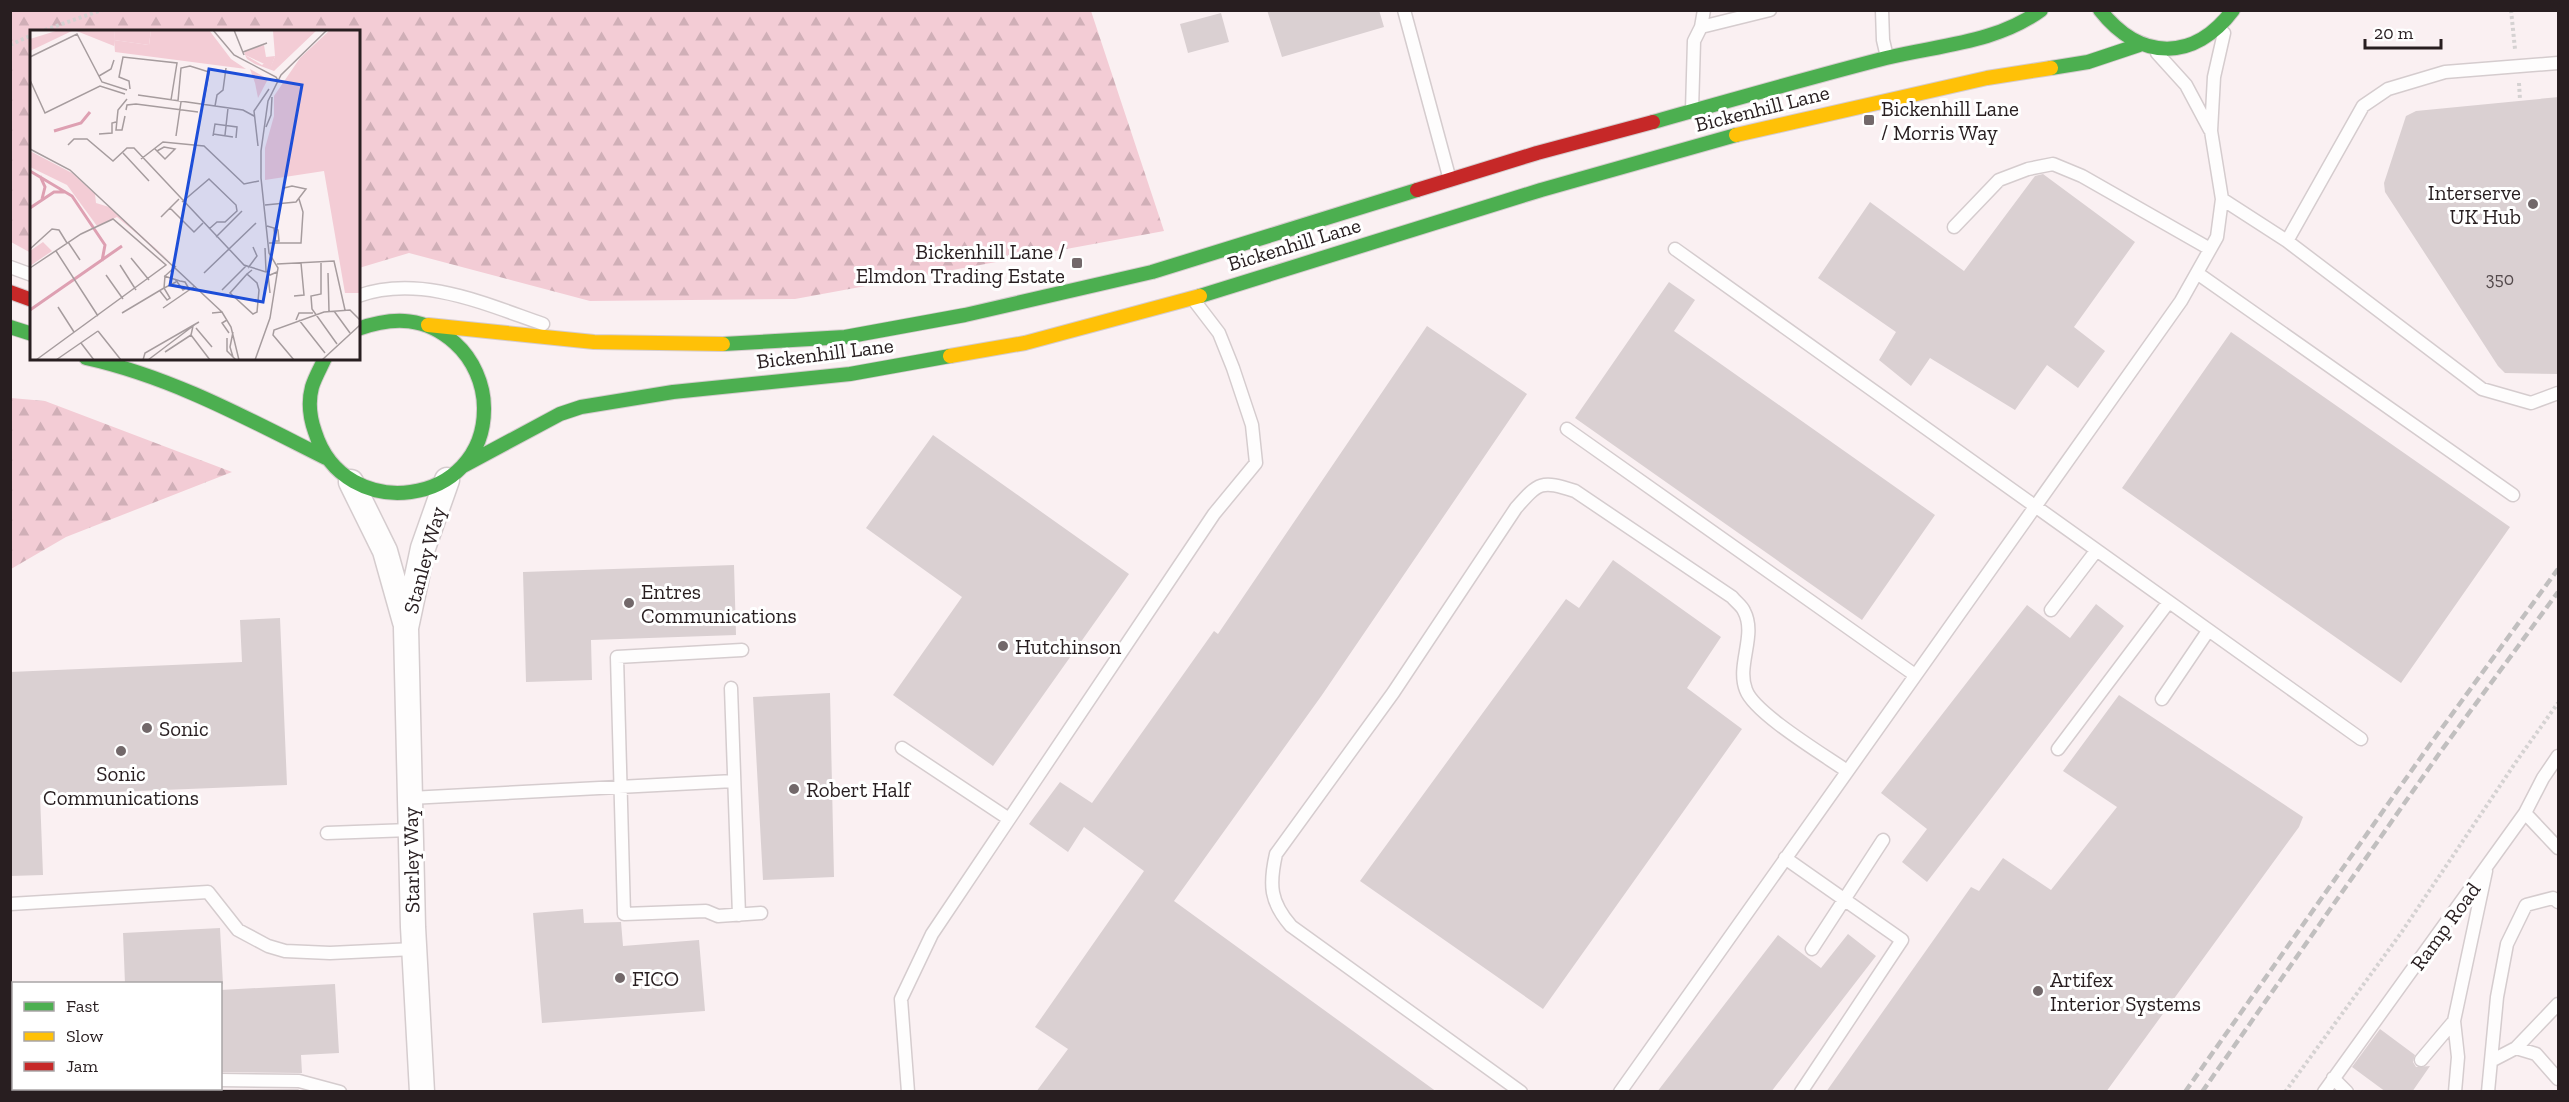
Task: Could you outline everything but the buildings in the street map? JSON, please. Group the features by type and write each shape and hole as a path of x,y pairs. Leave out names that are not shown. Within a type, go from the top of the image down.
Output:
{"main road":[{"name":"Bickenhill Lane","path":"360,328 382,321 405,320 428,325 594,342 708,345 845,337 965,315 1152,272 1537,153 1887,58 1992,36 2025,22 2041,10"},
{"path":"2100,10 2114,29 2146,47"},
{"name":"Bickenhill Lane","path":"351,482 374,492 399,495 424,491 560,414 581,407 673,392 850,374 1025,343 1192,298 1541,190 1760,128 1988,78 2088,62 2146,47 2171,50 2191,45 2230,16"},
{"path":"10,292 30,299"},
{"path":"428,325 449,336 467,353 479,375 485,398 484,422 476,446 455,473"},
{"path":"10,327 30,333"},
{"path":"324,360 313,384 310,410 314,435 326,458"},
{"path":"106,361 195,395 326,458 351,482"}],"street":[{"name":"Stanley Way","path":"406,628 423,548 455,473"},
{"name":"Stanley Way","path":"351,482 385,551 406,628"},
{"name":"Starley Way","path":"406,628 414,949 422,1092"}],"lane":[{"path":"1404,10 1450,181"},
{"path":"1692,111 1694,41 1701,27 1704,10"},
{"path":"1701,27 1770,10"},
{"path":"1882,10 1883,40 1887,58"},
{"path":"1620,1092 2181,301 2197,273 2217,237 2222,199 2211,131 2214,77 2230,16"},
{"path":"2146,47 2186,85 2211,131"},
{"path":"2287,241 2363,106 2388,89 2445,72 2559,63"},
{"path":"1954,227 1999,180 2028,169 2053,165 2082,176 2210,249"},
{"path":"2222,199 2287,241 2482,389 2531,403 2559,393"},
{"path":"1675,249 2361,739"},
{"path":"12,269 30,274"},
{"path":"2197,273 2513,495"},
{"path":"360,295 373,291 407,288 441,291 594,342"},
{"path":"908,1092 901,999 932,934 1214,514 1256,464 1252,425 1233,368 1219,333 1192,298"},
{"path":"1567,429 1915,675"},
{"path":"1521,1092 1291,926 1281,914 1273,896 1271,878 1276,855 1393,693 1516,508 1535,488 1552,483 1575,491 1732,597 1745,612 1748,628 1743,673 1746,690 1757,707 1847,771"},
{"path":"2051,609 2096,551"},
{"path":"2058,749 2168,603"},
{"path":"2162,699 2208,631"},
{"path":"742,650 616,657 624,914 706,911 718,916 761,913"},
{"path":"730,688 739,915"},
{"path":"902,748 1009,819"},
{"name":"Ramp Road","path":"2324,1092 2525,813 2543,778 2559,756"},
{"path":"410,798 621,789 734,781"},
{"path":"2525,813 2559,848"},
{"path":"327,833 410,830"},
{"path":"1812,949 1883,840"},
{"path":"1785,858 1902,940 1801,1092"},
{"path":"2455,1092 2458,1057 2454,1021 2487,867"},
{"path":"10,904 208,892 238,930 268,946 285,951 330,953 414,949"},
{"path":"2488,1092 2497,997 2506,944 2526,905 2553,898 2559,902"},
{"path":"2491,1061 2516,1048 2559,1004"},
{"path":"2421,1060 2454,1021"},
{"path":"2516,1048 2536,1054 2559,1079"},
{"path":"2333,1078 2347,1092"},
{"path":"222,1080 299,1081 340,1092"},
{"path":"41,1092 68,1090"}],"path":[{"path":"45,30 102,10"},
{"path":"10,45 30,35"},
{"path":"2285,1092 2401,933 2518,759 2559,703"}],"green space":[{"path":"10,11 1091,11 1164,231 795,299 590,301 409,253 360,268 360,30 30,30 30,252 11,242"},
{"path":"11,398 45,401 232,472 66,537 11,569"}],"railway":[{"path":"2185,1092 2431,743 2558,569"},
{"path":"2202,1092 2441,751 2558,592"}],"traffic: fast":[{"path":"1653,122 1886,58 1966,42 2005,30 2041,10"},
{"path":"2100,10 2116,27 2132,39 2149,46 2167,49 2184,46 2201,39 2218,27 2233,10"},
{"path":"2051,68 2088,62 2139,45"},
{"path":"1200,296 1541,190 1736,135"},
{"path":"723,344 845,337 965,315 1152,272 1417,190"},
{"path":"324,360 312,387 310,404 312,421 315,432 331,462 354,481 381,491 411,492 439,484 462,467 478,441 484,408 480,381 467,357 444,334 421,324 397,321 360,328"},
{"path":"10,327 30,333"},
{"path":"463,466 560,414 581,407 673,392 850,374 950,356"},
{"path":"94,360 149,376 209,400 326,458"}],"traffic: slow":[{"path":"1736,135 1987,78 2051,68"},
{"path":"950,356 1025,343 1200,296"},
{"path":"428,325 594,342 723,344"}],"traffic: jam":[{"path":"1417,190 1537,153 1653,122"},
{"path":"10,292 30,299"}],"place":[{"name":"Bickenhill Lane / Morris Way","path":"1869,120"},
{"name":"Interserve UK Hub","path":"2533,204"},
{"name":"Bickenhill Lane / Elmdon Trading Estate","path":"1077,263"},
{"name":"Entres Communications","path":"629,603"},
{"name":"Hutchinson","path":"1003,646"},
{"name":"Sonic","path":"147,728"},
{"name":"Sonic Communications","path":"121,751"},
{"name":"Robert Half","path":"794,789"},
{"name":"FICO","path":"620,978"},
{"name":"Artifex Interior Systems","path":"2038,991"}]}
